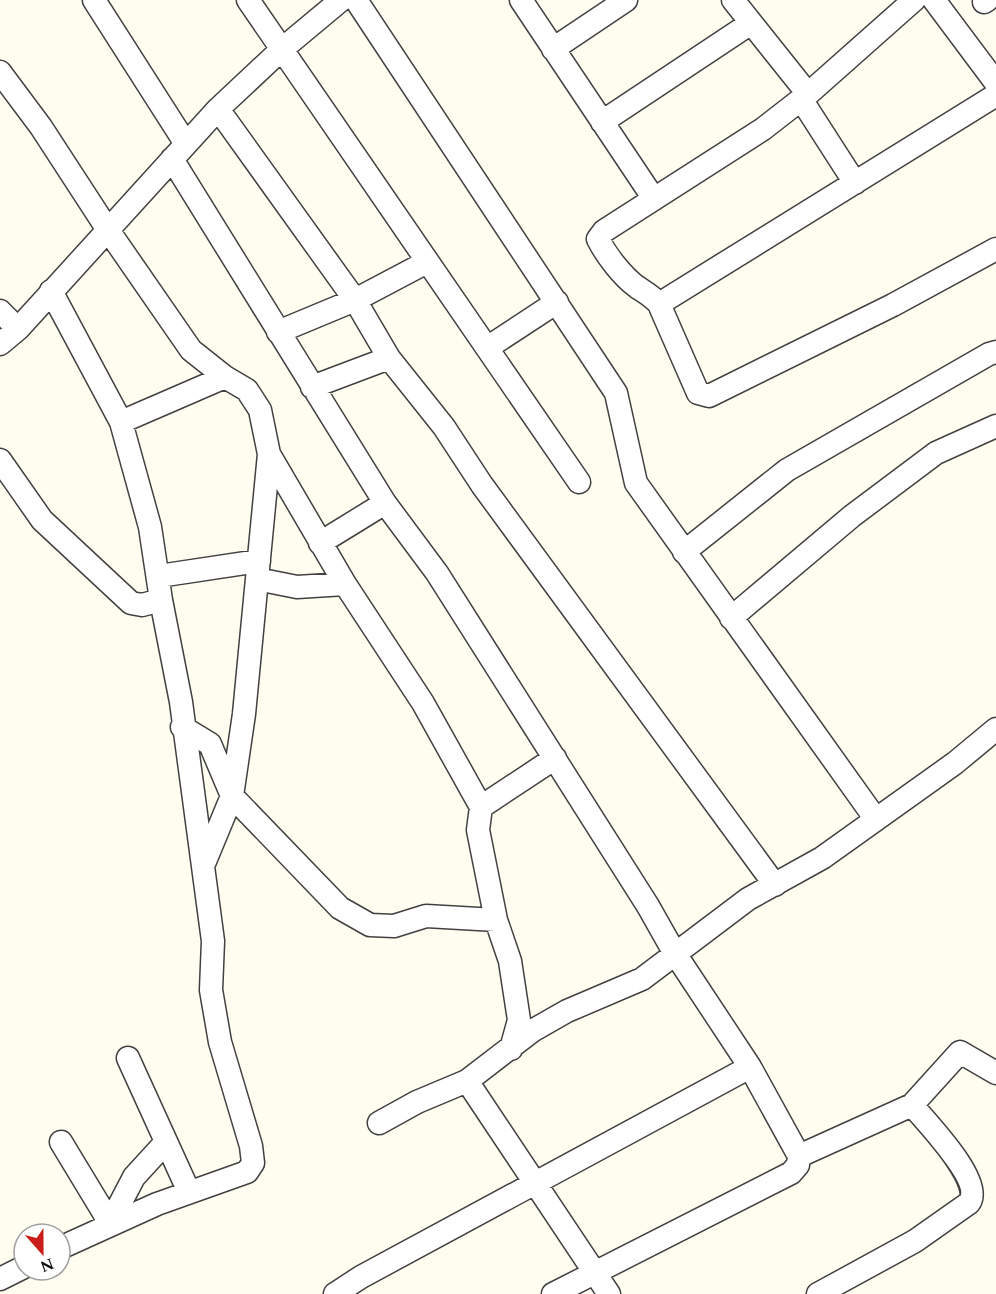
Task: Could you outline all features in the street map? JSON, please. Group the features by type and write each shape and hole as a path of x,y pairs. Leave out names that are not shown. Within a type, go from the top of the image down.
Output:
{"street":[{"path":"93,0 278,332 385,503 437,573 555,758 648,906 674,952 750,1067 799,1156 798,1165 791,1173 718,1212 594,1271 553,1294"},
{"path":"248,0 579,482"},
{"path":"0,344 18,329 218,109 281,50 341,0"},
{"path":"356,0 616,393 636,483 875,818"},
{"path":"520,0 654,199"},
{"path":"553,49 626,0"},
{"path":"733,0 805,97 855,183"},
{"path":"914,0 805,97 763,129 604,231 598,239 603,250 637,286 650,293 659,304 698,393 709,396 893,304 996,249"},
{"path":"934,0 996,83"},
{"path":"602,122 751,23"},
{"path":"0,72 42,127 108,230 191,350 225,377 247,390 260,410 269,454 244,714 232,796 203,866"},
{"path":"659,304 996,95"},
{"path":"218,109 355,300 389,358 444,428 489,495 775,885"},
{"path":"278,332 355,300 427,262"},
{"path":"51,291 121,422 150,527 161,600 181,702 182,727 203,866 213,941 211,990 216,1021 253,1163 247,1172 110,1223 72,1242"},
{"path":"487,348 557,302"},
{"path":"0,311 18,329"},
{"path":"684,552 787,470 988,354 996,352"},
{"path":"312,387 389,358"},
{"path":"121,422 225,377"},
{"path":"731,618 852,516 936,453 996,426"},
{"path":"269,454 345,584 423,704 481,807 478,830 496,920 510,961 519,1020 511,1048"},
{"path":"0,460 42,520 131,603 142,605 161,600"},
{"path":"320,543 385,503"},
{"path":"159,576 258,570 297,587 345,584"},
{"path":"182,727 210,744 232,796 340,908 370,925 394,926 426,916 496,920"},
{"path":"379,1123 417,1102 467,1081 532,1031 567,1011 642,979 674,952 748,899 822,858 955,763 996,729"},
{"path":"481,807 555,758"},
{"path":"799,1156 912,1105 960,1052 996,1073"},
{"path":"128,1058 189,1192"},
{"path":"335,1294 366,1285 534,1182 750,1067"},
{"path":"467,1081 609,1294"},
{"path":"818,1294 915,1241 972,1199 970,1184 962,1169 912,1105"},
{"path":"61,1142 110,1223"},
{"path":"110,1223 134,1177 166,1142"}]}
